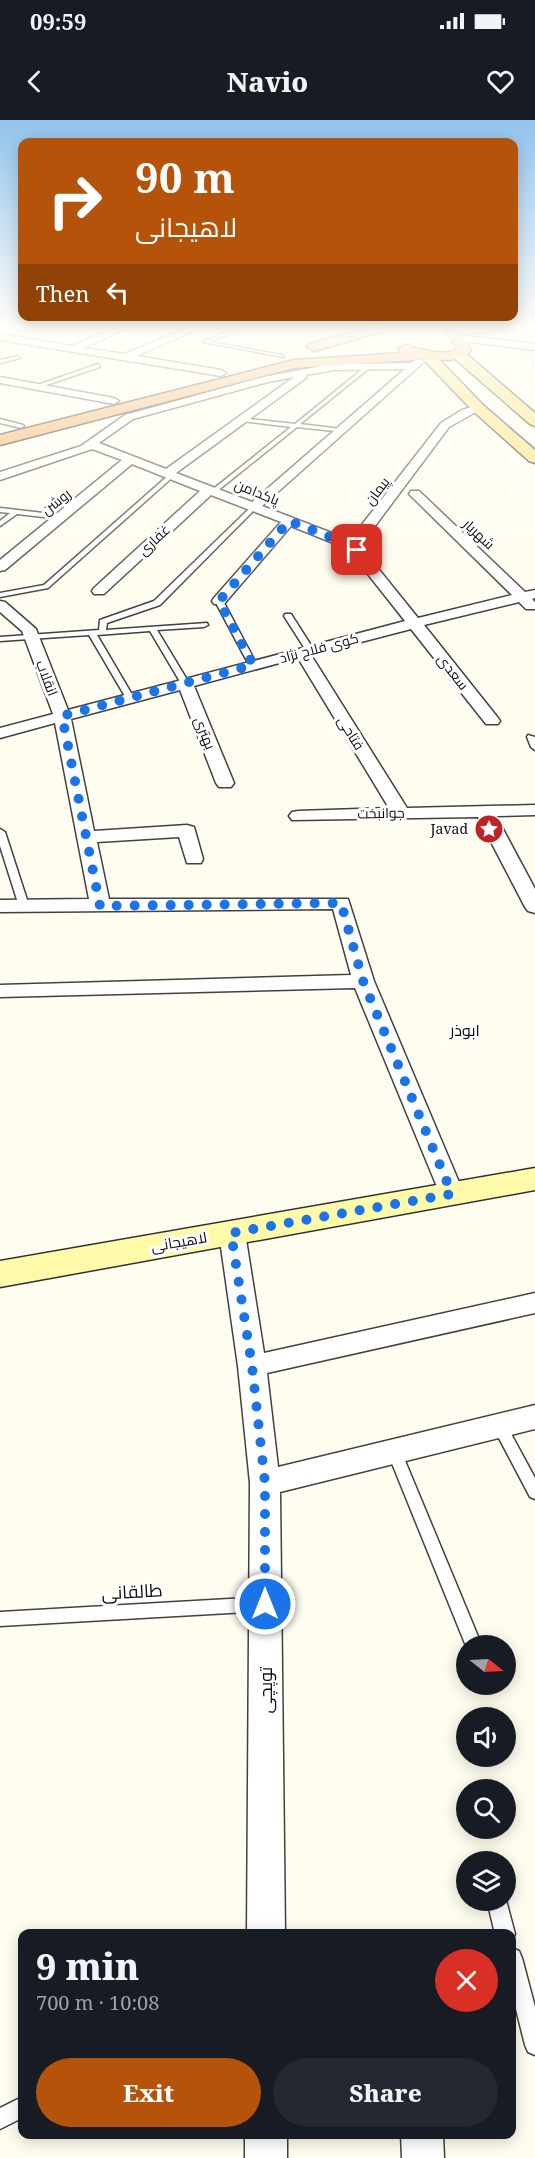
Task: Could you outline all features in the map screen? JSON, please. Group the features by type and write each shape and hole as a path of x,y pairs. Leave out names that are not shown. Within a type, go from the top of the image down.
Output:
{"highway":[{"path":"0,431 52,419"},
{"path":"0,440 69,419"}],"main road":[{"path":"491,419 535,458"}],"street":[{"path":"0,476 77,451 126,419"},
{"path":"170,474 243,419"},
{"path":"254,507 355,419"},
{"name":"پیمان","path":"354,546 445,425 454,419"},
{"name":"پاکدامن","path":"90,444 354,546"},
{"name":"روشن","path":"0,567 131,459"},
{"name":"غفاری","path":"99,591 212,490"},
{"name":"شهریار","path":"414,494 529,595 535,610"},
{"path":"219,601 289,521"},
{"path":"354,546 415,623"},
{"name":"کوی فلاح نژاد","path":"0,733 306,651 529,595"},
{"name":"انقلاب","path":"0,605 29,629 62,716 100,906"},
{"name":"سعدی","path":"415,623 492,721"},
{"name":"فتاحی","path":"306,651 401,813"},
{"name":"بهتری","path":"185,683 225,783"},
{"name":"جوانبخت","path":"298,816 535,810"},
{"path":"484,811 535,907"},
{"path":"87,837 187,831 194,860"},
{"path":"0,906 341,903 363,981 452,1194"},
{"path":"0,991 363,981"},
{"name":"لاهیجانی","path":"0,1274 535,1179"},
{"name":"توپچی","path":"231,1233 252,1366 265,1483 266,1929"},
{"path":"252,1366 535,1303"},
{"path":"265,1483 535,1417"},
{"path":"266,2139 266,2158"},
{"path":"422,2139 423,2158"}],"lane":[{"path":"244,419 341,431"},
{"path":"212,490 304,419"},
{"path":"0,421 21,426"},
{"path":"0,596 46,587 170,474"},
{"path":"102,632 103,622 110,618 157,603 254,507"},
{"path":"0,510 61,517"},
{"path":"0,524 16,512"},
{"path":"219,601 253,665"},
{"path":"288,616 306,651"},
{"path":"0,639 204,625"},
{"path":"152,628 185,683"},
{"path":"92,633 130,698"},
{"path":"531,737 535,747"},
{"path":"0,832 24,906"},
{"path":"499,1425 535,1493"},
{"path":"394,1451 469,1635"},
{"name":"طالقانی","path":"0,1619 265,1604"},
{"path":"499,1911 504,1929"},
{"path":"516,1973 535,2045"},
{"path":"0,2119 18,2109"}],"place":[{"name":"Javad","path":"489,829"}],"district":[{"name":"ابوذر","path":"465,1030"}],"route":[{"path":"265,1604 265,1483 252,1366 231,1233 452,1194 363,981 341,903 100,906 62,716 253,665 219,601 289,521 354,546 357,550"}]}
